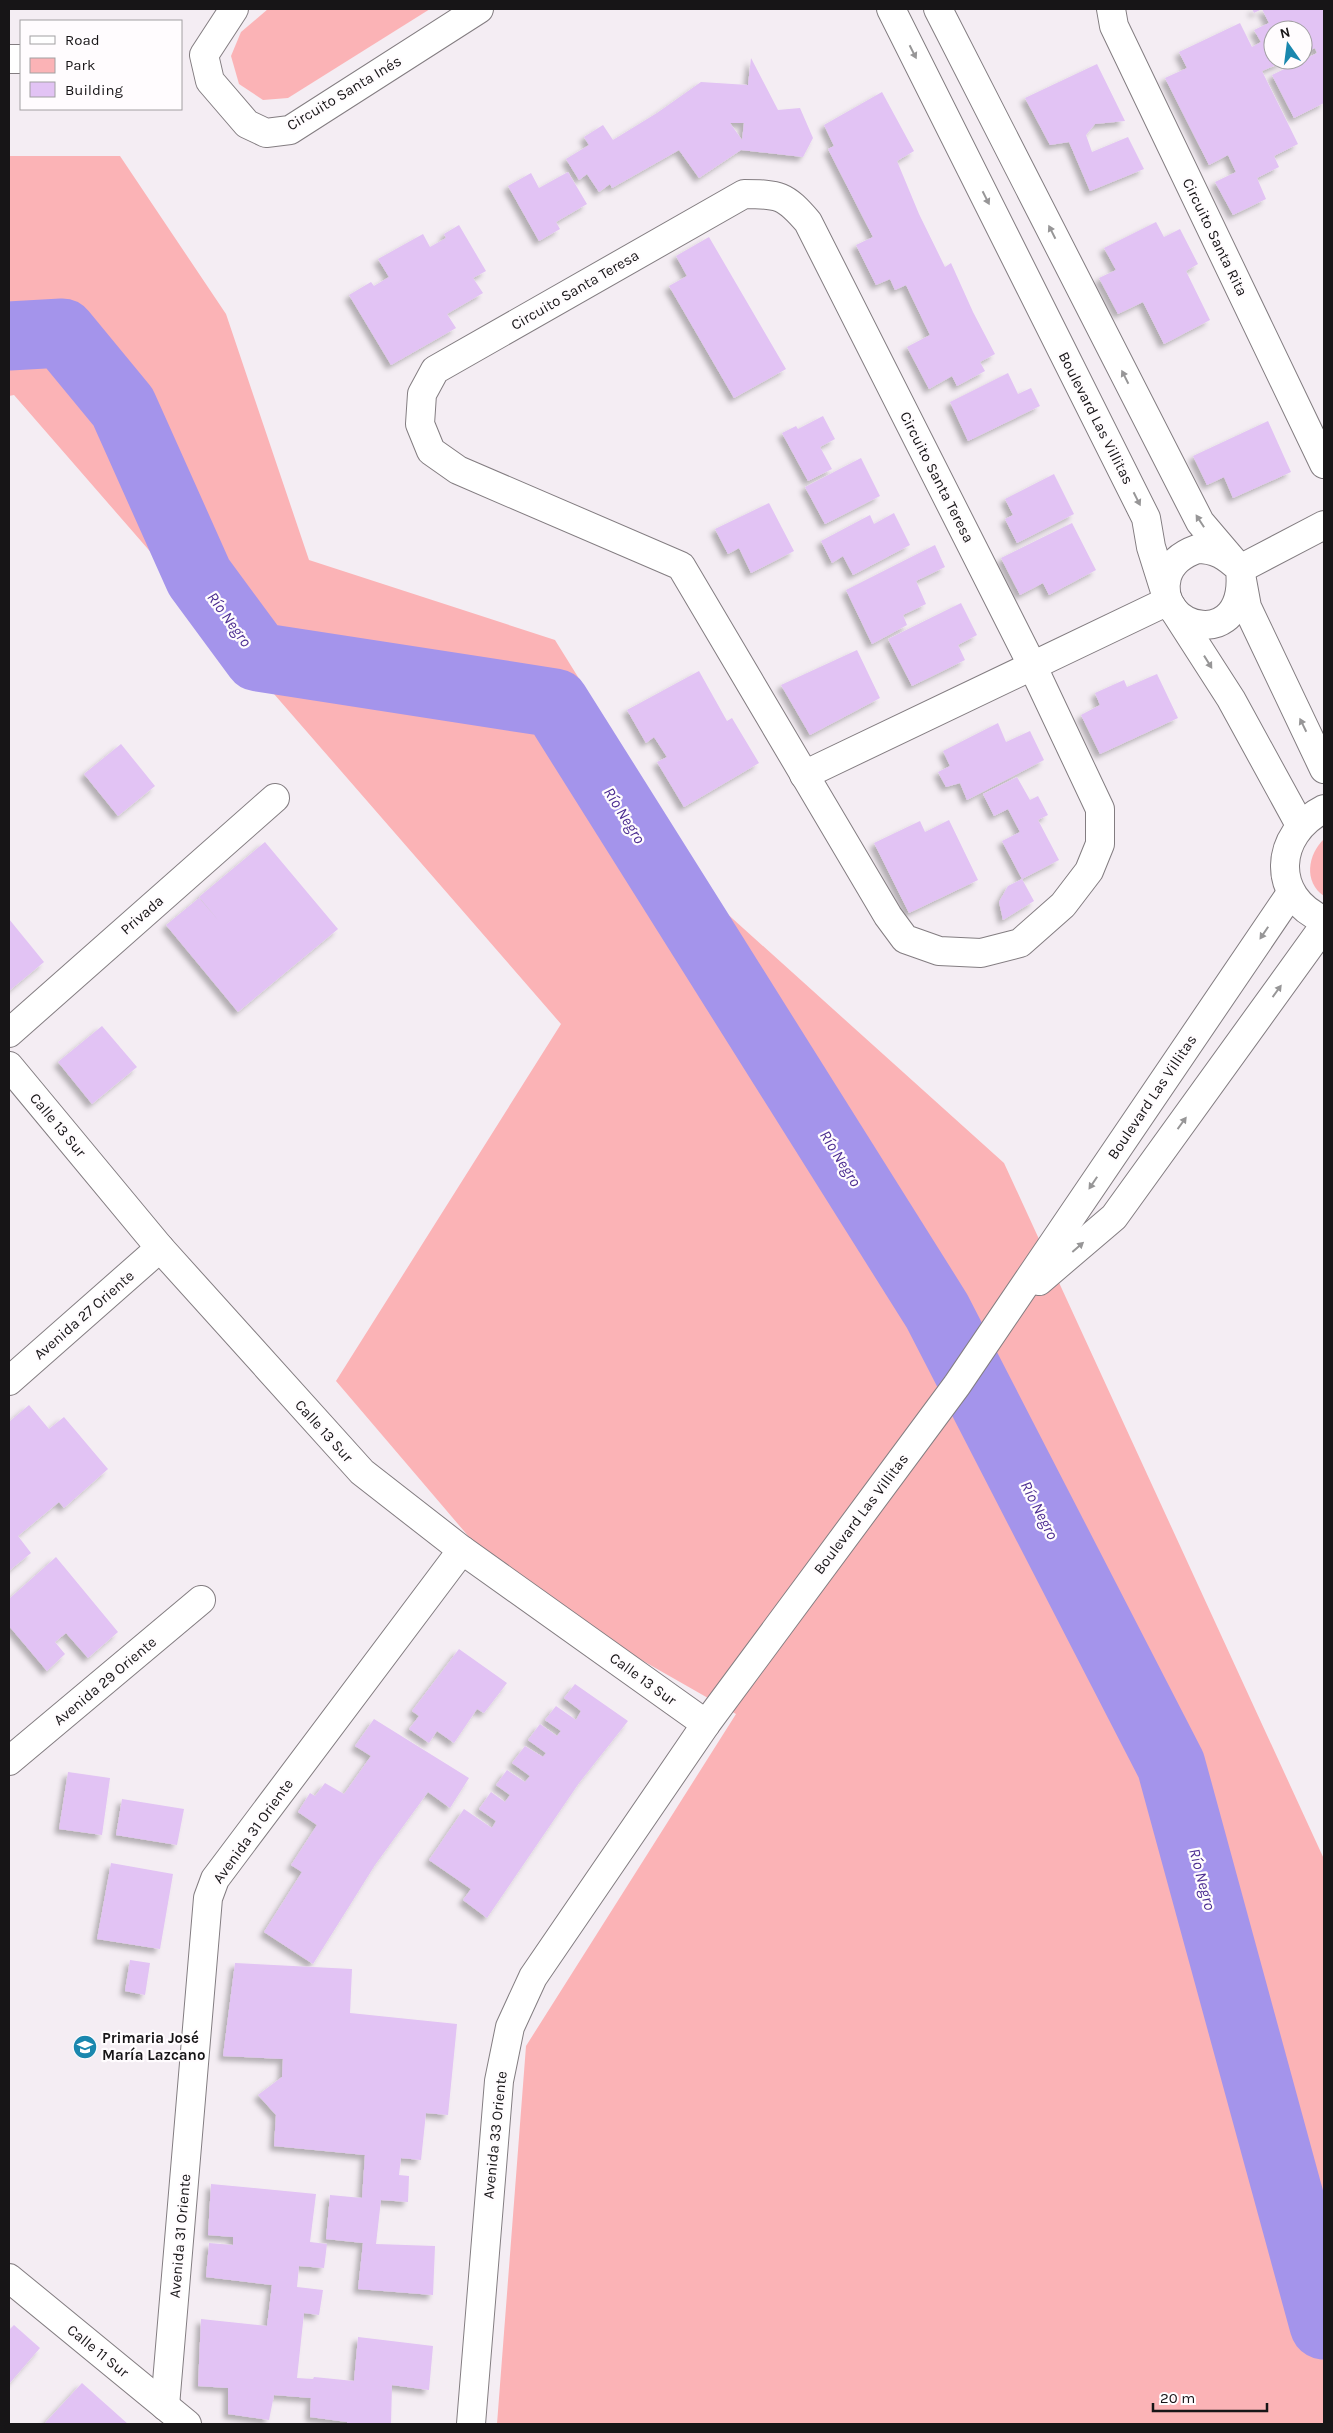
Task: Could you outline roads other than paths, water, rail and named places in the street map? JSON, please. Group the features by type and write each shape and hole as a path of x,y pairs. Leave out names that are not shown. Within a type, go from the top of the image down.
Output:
{"street":[{"name":"Circuito Santa Inés","path":"234,9 192,55 210,81 247,124 266,133 290,130 479,9"},
{"name":"Boulevard Las Villitas","path":"891,9 1146,518 1151,547 1168,601 1232,699 1300,826"},
{"path":"938,9 1200,522 1240,569 1247,608 1324,769"},
{"name":"Circuito Santa Rita","path":"1111,9 1114,26 1324,464"},
{"name":"Circuito Santa Teresa","path":"744,194 768,194 791,202 808,222 1032,665 1100,809 1100,844 1089,871 1063,905 1020,942 981,953 939,951 905,939 888,916 804,775 681,566 458,470 431,451 420,424 422,394 435,370 744,194"},
{"path":"1240,569 1324,525"},
{"path":"1196,549 1209,549 1221,552 1240,569 1241,595 1237,607 1217,623 1204,625 1192,623 1180,617 1168,601 1166,584 1169,572 1185,554 1196,549"},
{"path":"804,775 1168,601"},
{"name":"Privada","path":"9,1033 275,798"},
{"path":"1324,810 1312,815 1300,826 1290,840 1285,858 1286,876 1292,893 1301,906 1324,920"},
{"name":"Boulevard Las Villitas","path":"706,1724 957,1385 1292,893"},
{"name":"Boulevard Las Villitas","path":"1015,1302 1114,1217 1324,926"},
{"name":"Calle 13 Sur","path":"9,1066 160,1248 362,1472 462,1550 706,1724"},
{"name":"Avenida 27 Oriente","path":"9,1381 160,1248"},
{"name":"Avenida 31 Oriente","path":"165,2406 208,1898 215,1879 462,1550"},
{"name":"Avenida 29 Oriente","path":"9,1761 200,1600"},
{"name":"Avenida 33 Oriente","path":"471,2424 498,2081 510,2027 533,1978 706,1724"},
{"name":"Calle 11 Sur","path":"9,2278 187,2424"}],"waterway":[{"name":"Río Negro","path":"9,336 62,333 123,407 199,577 258,657 555,703 937,1311 1171,1765 1324,2325"}],"place":[{"name":"Primaria José María Lazcano","path":"85,2047"}]}
